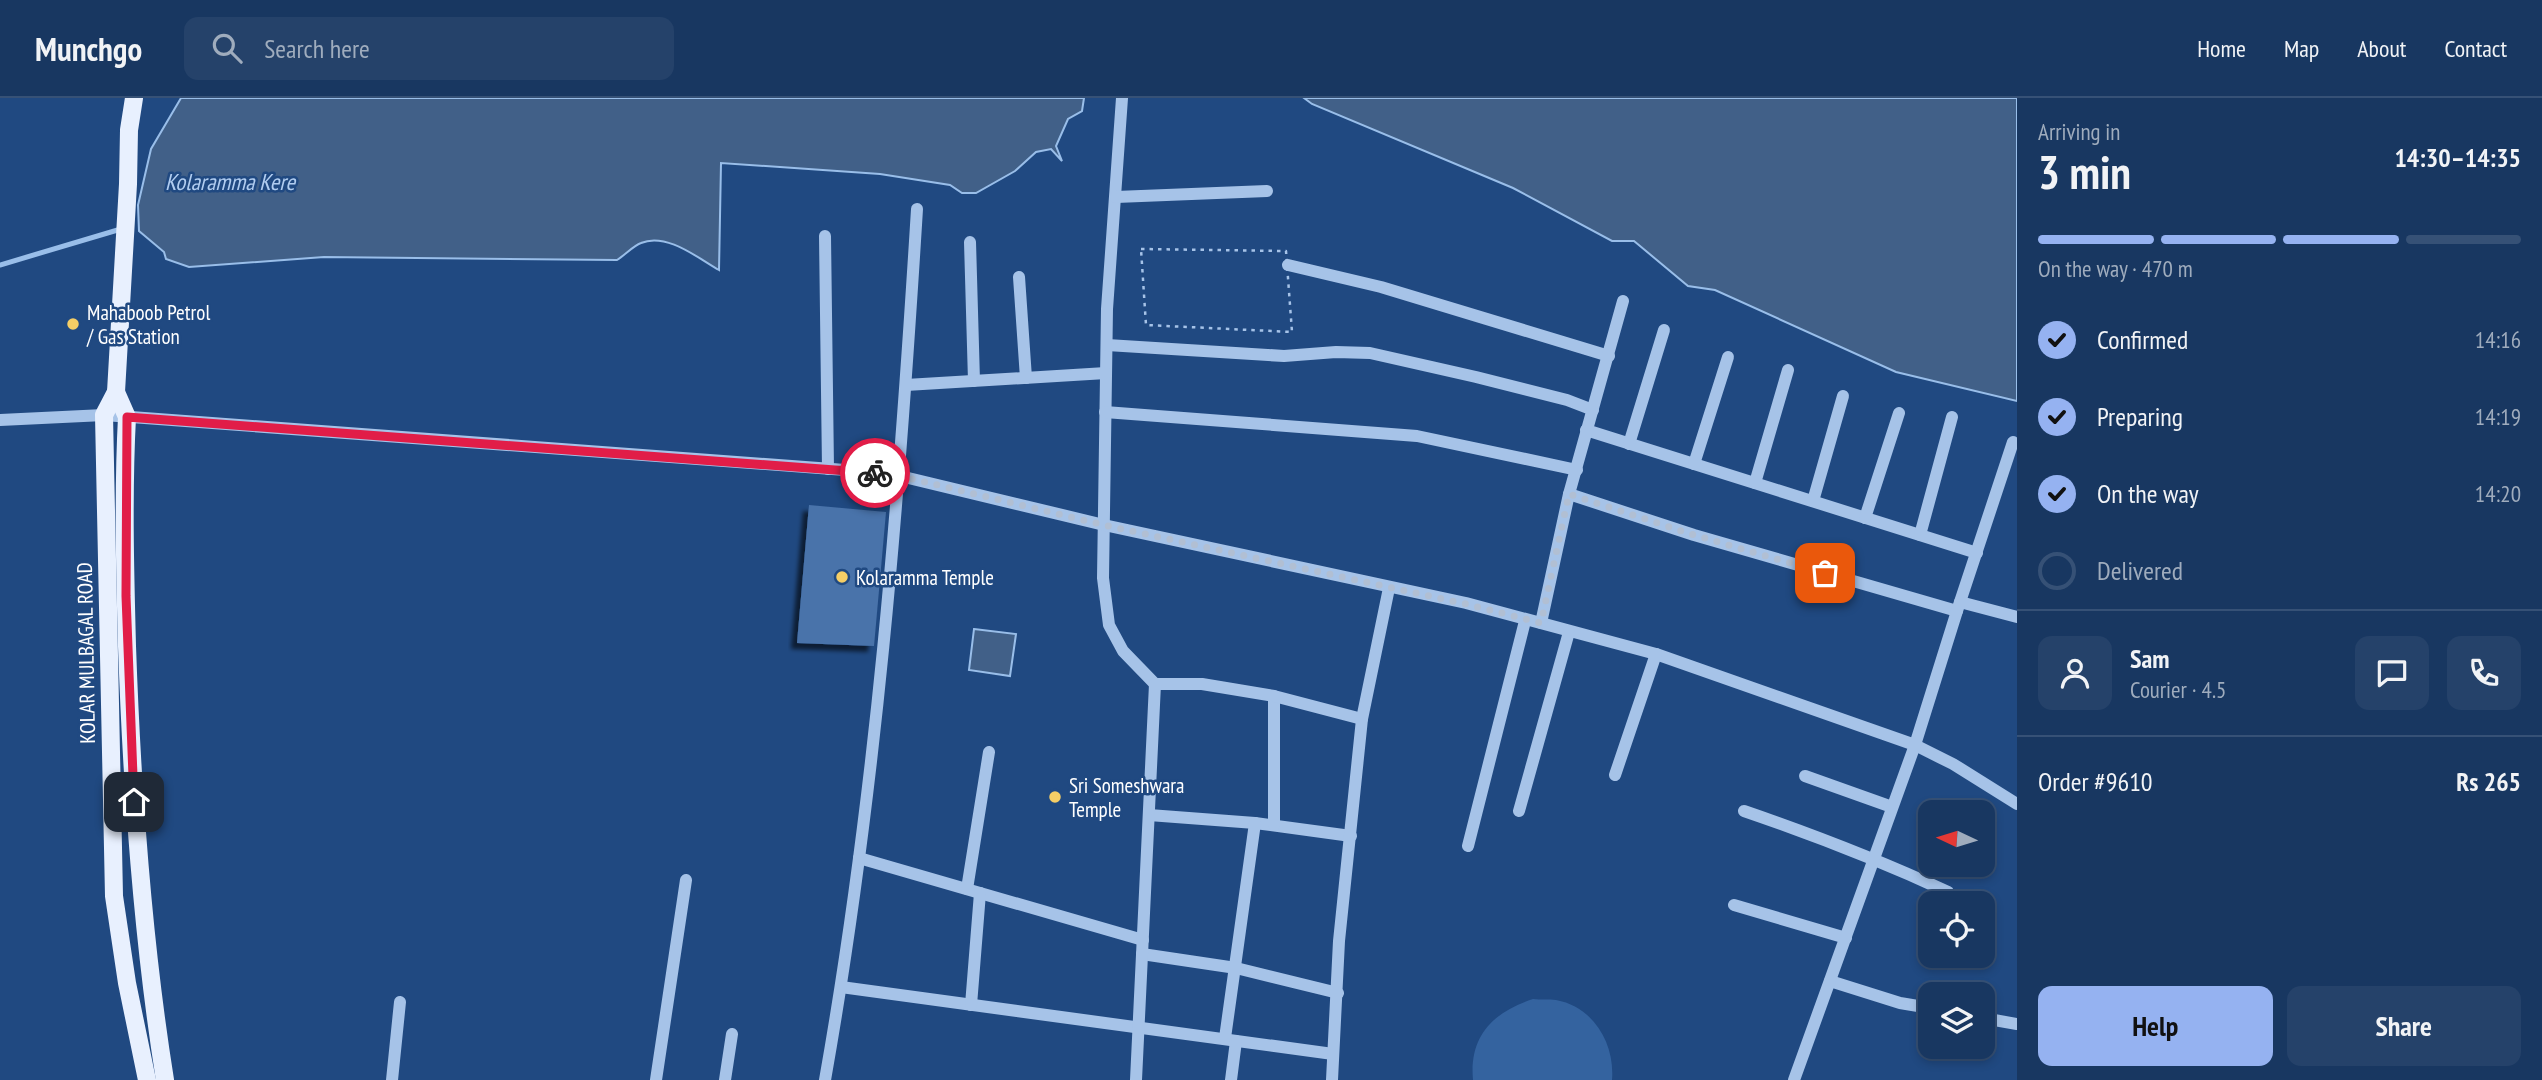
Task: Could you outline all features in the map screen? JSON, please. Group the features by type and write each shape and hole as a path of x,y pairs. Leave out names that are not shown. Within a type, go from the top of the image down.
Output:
{"main road":[{"name":"KOLAR MULBAGAL ROAD","path":"134,98 129,130 116,392 104,415 114,896 146,1080"},
{"name":"KOLAR MULBAGAL ROAD","path":"116,392 127,417 126,583 130,752 141,903 165,1080"}],"street":[{"path":"1122,98 1105,412 1103,578 1109,625 1123,651 1155,684 1202,684 1274,696 1362,719"},
{"path":"1116,197 1267,191"},
{"path":"825,1080 869,792 900,476 917,209"},
{"path":"825,236 828,469"},
{"path":"970,242 974,381"},
{"path":"1288,265 1381,287 1609,356"},
{"path":"1019,278 1026,378"},
{"path":"1541,623 1569,494 1623,301"},
{"path":"1629,444 1664,330"},
{"path":"1107,345 1284,356 1336,352 1370,354 1450,370 1567,400 1592,410"},
{"path":"1694,464 1728,356"},
{"path":"1755,483 1788,370"},
{"path":"906,385 1106,373"},
{"path":"1813,501 1843,396"},
{"path":"1105,412 1417,436 1577,470"},
{"path":"1865,518 1899,413"},
{"path":"0,420 104,415 900,476 1104,525 1466,604 1656,654 1915,745 1953,764 2017,804"},
{"path":"1920,535 1952,417"},
{"path":"1586,430 1977,553"},
{"path":"1794,1080 1915,745 2013,442"},
{"path":"1569,494 1694,535 1958,606 2017,617"},
{"path":"1332,1080 1339,941 1362,719 1389,588"},
{"path":"1468,846 1525,621"},
{"path":"1519,811 1569,632"},
{"path":"1615,775 1656,654"},
{"path":"1136,1080 1155,684"},
{"path":"1274,696 1274,825"},
{"path":"967,889 989,752"},
{"path":"1805,776 1892,807"},
{"path":"1744,811 1822,837 1946,891"},
{"path":"1149,815 1255,823 1351,836"},
{"path":"1231,1080 1230,1039 1236,968 1255,823"},
{"path":"859,858 1143,940"},
{"path":"656,1080 686,880"},
{"path":"971,1005 980,893"},
{"path":"1734,905 1846,938"},
{"path":"1142,954 1236,968 1338,993"},
{"path":"1830,981 1918,1006"},
{"path":"841,987 1139,1030 1230,1039 1334,1054"},
{"path":"391,1080 400,1002"},
{"path":"1995,1020 2017,1024"},
{"path":"725,1080 732,1034"}],"path":[{"path":"1141,249 1286,251 1288,265 1292,332 1146,325 1141,249"}],"shaded area":[{"path":"1533,999 1556,1000 1569,1004 1591,1019 1606,1041 1610,1053 1612,1080 1473,1080 1475,1051 1486,1028 1506,1011"}],"water":[{"name":"Kolaramma Kere","path":"181,98 1084,98 1082,111 1068,119 1056,146 1062,161 1051,149 1036,152 1015,171 976,193 962,193 950,185 880,174 721,163 719,270 681,248 661,241 638,244 617,260 324,257 189,267 166,259 164,252 139,231 138,205 151,149"},
{"path":"1304,98 2017,98 2017,401 1896,372 1715,290 1688,286 1634,241 1612,241 1513,188 1312,104"},
{"path":"974,629 1016,634 1010,676 969,670"}],"building":[{"name":"Kolaramma Temple","path":"809,505 886,512 874,646 797,643"}],"waterway":[{"path":"0,265 121,229"}],"way so far":[{"path":"875,473 900,476 1104,525 1466,604 1541,623 1569,494 1694,535 1825,573"}],"place":[{"name":"Mahaboob Petrol / Gas Station","path":"73,324"},
{"name":"Kolaramma Temple","path":"842,577"},
{"name":"Sri Someshwara Temple","path":"1055,797"}],"route":[{"path":"134,802 126,596 127,417 875,473"}]}
